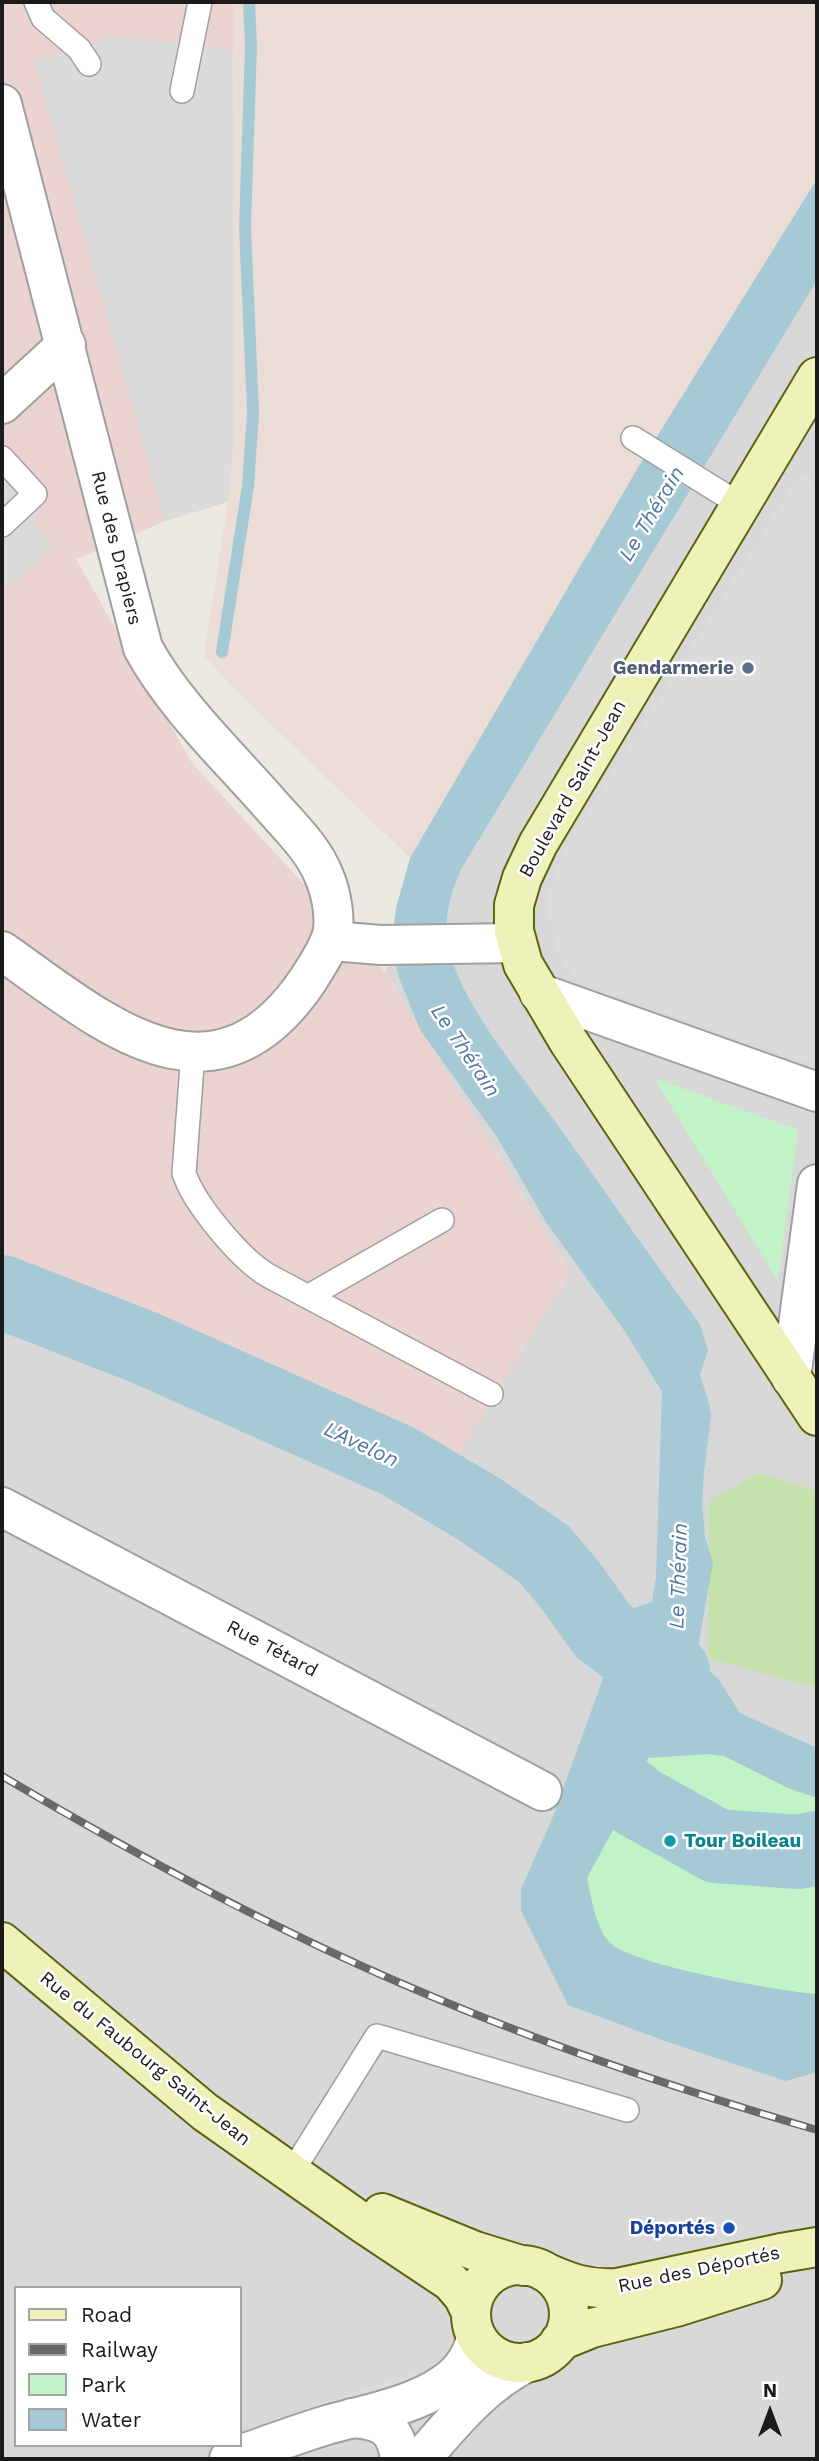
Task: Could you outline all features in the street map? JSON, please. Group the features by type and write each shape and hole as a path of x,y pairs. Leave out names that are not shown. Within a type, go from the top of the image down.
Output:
{"main road":[{"name":"Boulevard Saint-Jean","path":"812,396 725,495 538,844 517,892 513,919 516,943 523,964 539,993 604,1096 817,1416"},
{"name":"Rue du Faubourg Saint-Jean","path":"2,1942 205,2112 451,2282 463,2296 474,2324"},
{"name":"Rue du Faubourg Saint-Jean","path":"292,2172 409,2227 533,2268"},
{"name":"Rue des Déportés","path":"533,2268 577,2286 617,2288 817,2247"},
{"path":"510,2266 533,2268 557,2283 568,2305 567,2324 560,2341 546,2355 528,2362 514,2362 495,2356 474,2324 477,2291 490,2275 510,2266"},
{"name":"Rue des Déportés","path":"560,2341 592,2328 676,2307 777,2276 817,2270"}],"street":[{"name":"Rue des Drapiers","path":"2,104 143,648 160,678 295,832 318,864 329,892 332,937"},
{"path":"2,404 66,345"},
{"path":"2,951 125,1034 163,1048 210,1052 247,1039 265,1028 303,987 332,937 344,942 381,945 516,943"},
{"path":"539,993 817,1092"},
{"path":"791,1378 817,1184"},
{"name":"Rue Tétard","path":"2,1507 542,1791"},
{"path":"229,2459 291,2436 418,2398 444,2384 469,2357 474,2324"},
{"path":"421,2459 480,2395 513,2369 528,2362"},
{"path":"352,2418 373,2421 390,2431 396,2438 400,2459"}],"lane":[{"path":"36,2 43,18 79,49 89,64"},
{"path":"182,91 200,2"},
{"path":"633,438 725,495"},
{"path":"2,458 35,494 2,525"},
{"path":"192,1052 184,1173 189,1187 239,1254 253,1267 491,1394"},
{"path":"309,1296 442,1220"},
{"path":"292,2172 377,2036 627,2110"}],"shaded area":[{"path":"2,2 233,2 234,438 228,502 165,521 76,559 192,763 386,973 570,1272 451,1468 2,1292"},
{"path":"233,2 817,2 817,179 643,459 410,858 231,686 204,655 228,502 234,438"},
{"path":"114,36 233,50 234,438 228,502 165,521 34,61"},
{"path":"817,179 817,2459 2,2459 2,1292 450,1468 570,1272 386,973 410,858 643,459"},
{"path":"2,459 41,487 34,526 53,546 9,588 2,580"},
{"name":"Gendarmerie","path":"801,472 817,483 817,1066 577,982 557,953 546,900 562,853"},
{"path":"417,2371 420,2382 281,2430 277,2418"}],"green space":[{"path":"654,1078 798,1130 778,1281"},
{"path":"759,1473 817,1491 817,1688 708,1658 709,1501"},
{"path":"709,1754 724,1756 788,1788 817,1798 817,1994 742,1983 647,1960 610,1943 601,1929 586,1878 641,1778 648,1758"}],"water":[{"path":"817,179 817,280 463,866 454,887 447,921 450,954 468,998 481,1019 700,1324 708,1350 700,1375 711,1416 702,1503 705,1537 713,1562 698,1647 702,1649 703,1666 717,1677 740,1713 817,1748 817,1798 788,1788 724,1756 709,1754 648,1758 641,1778 587,1878 595,1912 610,1943 647,1960 742,1983 817,1994 817,2072 786,2081 662,2040 568,2005 521,1911 521,1889 552,1819 628,1610 652,1602 656,1577 662,1392 626,1333 546,1222 497,1137 420,1030 398,975 392,940 396,908 410,858 643,459"}],"waterway":[{"path":"222,652 248,486 253,412 245,227 251,45 249,2"},
{"name":"L'Avelon","path":"2,1292 145,1348 398,1461 479,1509 544,1554 603,1631 631,1652 673,1671"},
{"name":"Le Thérain","path":"613,1781 638,1802 717,1846 798,1852 817,1848"}],"railway":[{"path":"2,1776 203,1889 359,1965 512,2029 714,2099 817,2130"}],"place":[{"name":"Gendarmerie","path":"748,668"},
{"name":"Tour Boileau","path":"670,1841"},
{"name":"Déportés","path":"729,2228"}]}
